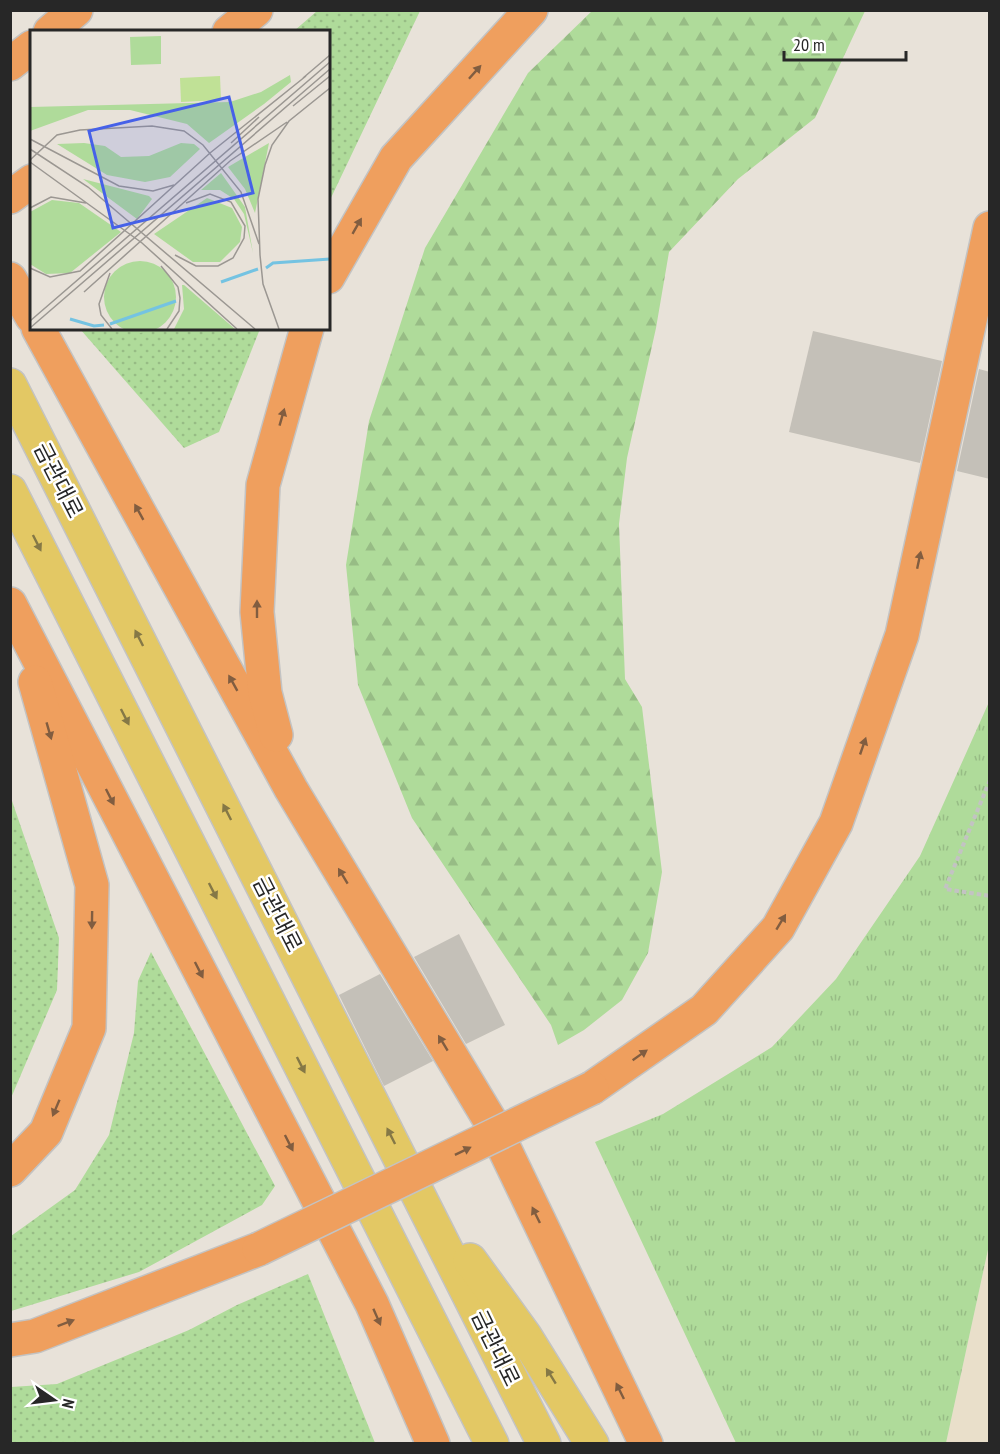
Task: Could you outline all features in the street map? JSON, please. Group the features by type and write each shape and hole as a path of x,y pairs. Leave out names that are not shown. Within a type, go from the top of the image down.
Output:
{"highway":[{"path":"52,30 76,10"},
{"path":"231,30 256,10"},
{"path":"330,274 396,158 531,10"},
{"path":"10,64 30,49"},
{"path":"10,197 30,182"},
{"path":"10,1340 35,1336 259,1249 592,1088 704,1010 778,928 836,823 902,635 990,228"},
{"path":"10,279 30,314"},
{"path":"39,330 291,789 494,1127 646,1443"},
{"path":"291,789 265,693 256,612 262,485 306,330"},
{"path":"10,1170 46,1131 89,1028 92,885 13,609"},
{"path":"13,609 372,1304 433,1443"}],"main road":[{"name":"금관대로","path":"10,385 544,1443"},
{"name":"금관대로","path":"10,490 491,1443"},
{"path":"417,1188 525,1335 592,1443"}],"path":[{"path":"990,780 945,889 990,896"}],"shaded area":[{"path":"989,1245 989,1443 946,1443"}],"green space":[{"path":"593,10 865,11 815,118 738,179 669,252 656,328 627,458 619,524 625,679 642,707 662,872 648,953 622,1000 584,1030 558,1045 551,1025 412,818 358,685 346,565 369,421 425,248 528,73"},
{"path":"317,11 420,11 330,200 330,30 295,30"},
{"path":"81,330 260,330 219,432 184,448"},
{"path":"989,702 989,1245 946,1443 736,1443 595,1142 663,1114 772,1047 836,979 920,856"},
{"path":"10,795 59,938 57,990 11,1098"},
{"path":"151,952 275,1186 262,1205 139,1272 11,1311 11,1236 75,1190 109,1135 134,1033 138,981"},
{"path":"308,1274 375,1443 11,1443 11,1387 57,1384 189,1330 237,1305"}],"building":[{"path":"813,331 942,361 920,463 789,432"},
{"path":"979,369 990,372 990,479 957,471"},
{"path":"459,934 505,1025 466,1044 414,957"},
{"path":"380,974 433,1061 384,1086 339,995"}]}
